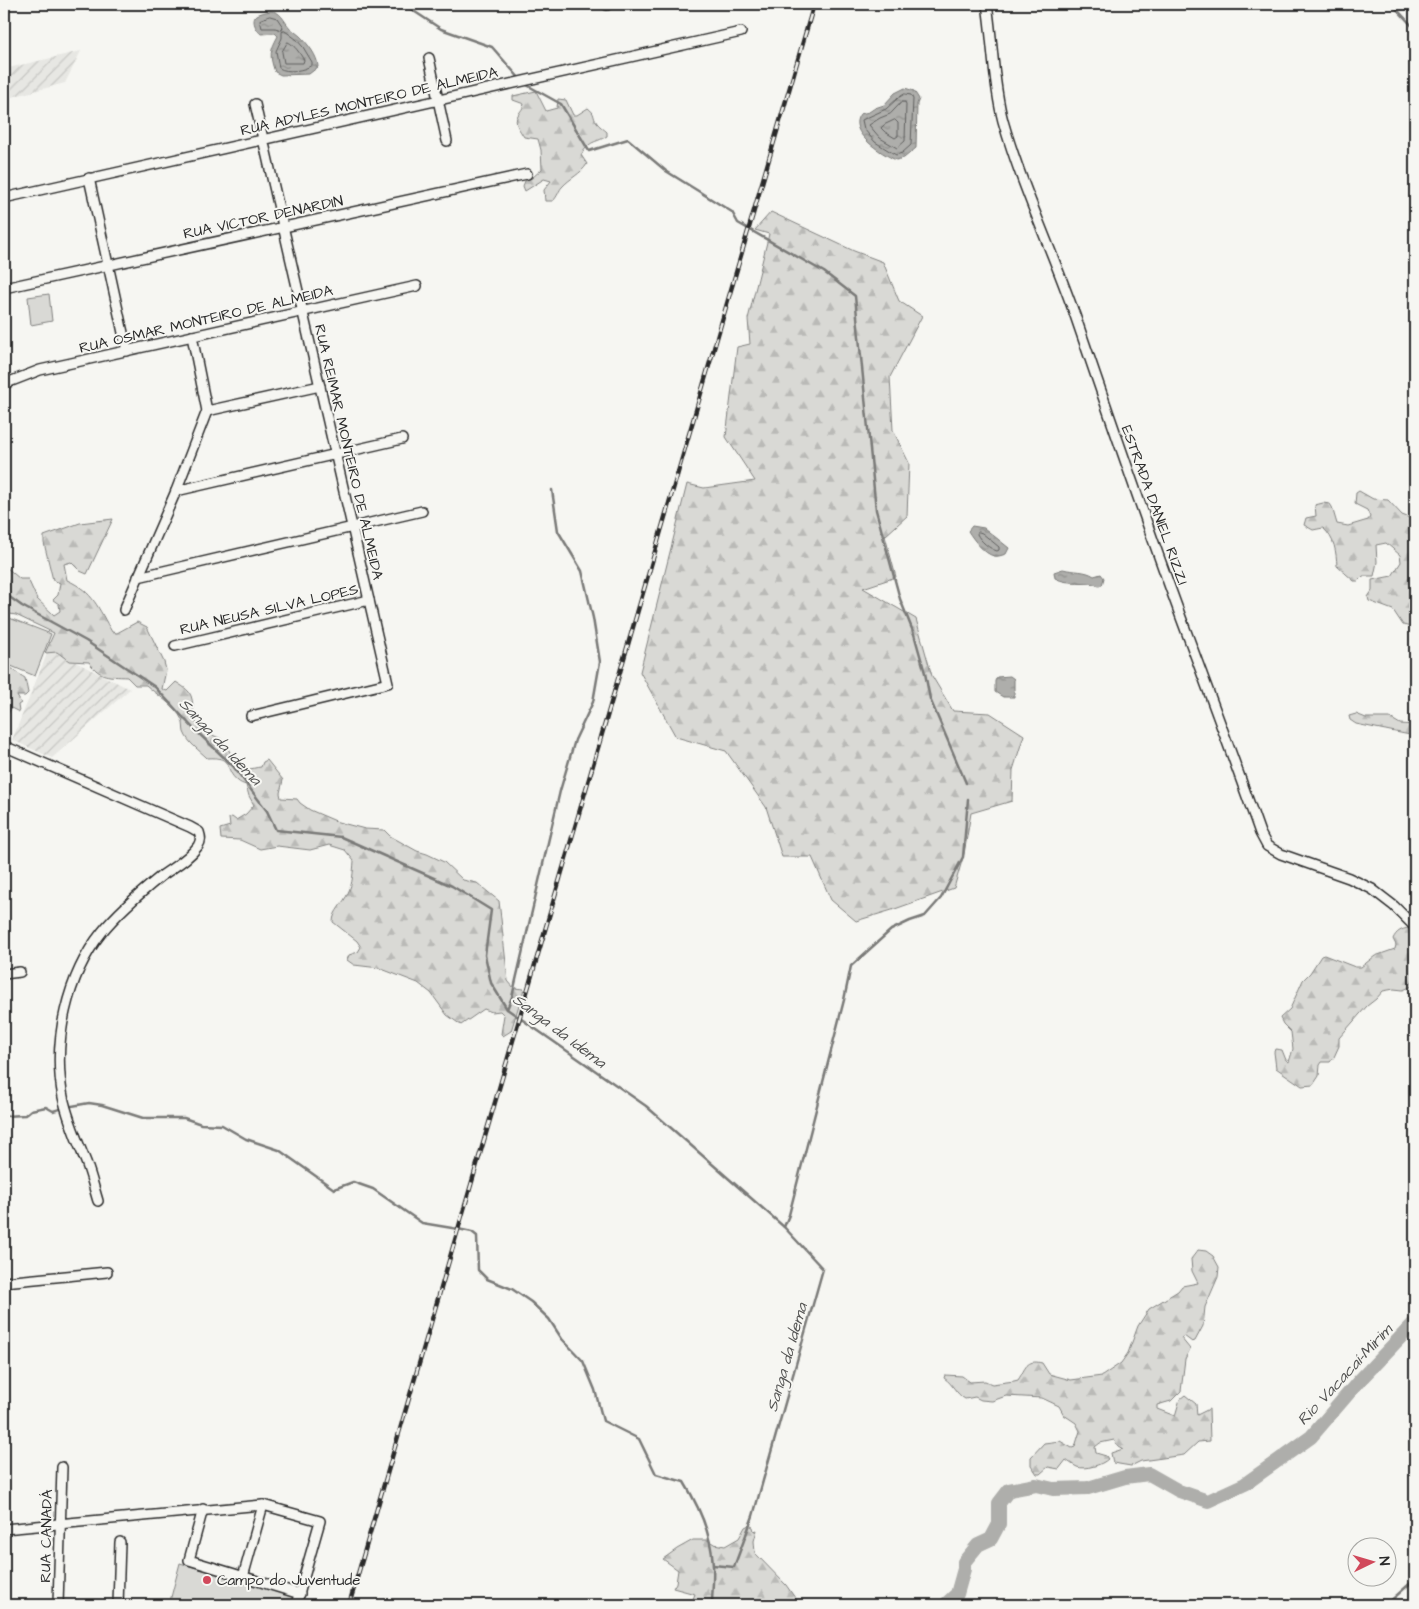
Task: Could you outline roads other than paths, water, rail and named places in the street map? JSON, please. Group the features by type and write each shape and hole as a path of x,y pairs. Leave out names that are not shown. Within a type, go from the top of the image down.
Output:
{"street":[{"name":"ESTRADA DANIEL RIZZI","path":"987,4 997,87 1003,119 1013,152 1035,215 1077,320 1166,575 1260,833 1267,846 1281,854 1349,878 1372,889 1394,906 1415,927"},
{"name":"RUA ADYLES MONTEIRO DE ALMEIDA","path":"4,198 741,32"},
{"path":"429,58 447,142"},
{"name":"RUA REIMAR MONTEIRO DE ALMEIDA","path":"251,716 388,683 255,104"},
{"name":"RUA VICTOR DENARDIN","path":"4,288 527,174"},
{"path":"88,178 127,351"},
{"name":"RUA OSMAR MONTEIRO DE ALMEIDA","path":"4,384 40,370 417,286"},
{"path":"124,610 176,491 207,411 192,336"},
{"path":"207,411 320,386"},
{"path":"176,491 402,439"},
{"path":"138,577 422,512"},
{"name":"RUA NEUSA SILVA LOPES","path":"175,646 369,600"},
{"path":"4,746 190,827 199,832 201,838 200,844 192,853 120,911 89,950 74,982 62,1028 59,1056 63,1096 98,1202"},
{"path":"4,974 20,972"},
{"path":"4,1282 107,1272"},
{"name":"RUA CANADÁ","path":"58,1605 62,1468"},
{"path":"4,1529 263,1504 320,1521 296,1605"},
{"path":"243,1577 263,1504"},
{"path":"203,1509 189,1560 300,1594"},
{"path":"118,1605 120,1542"}],"water":[{"path":"270,11 279,14 312,50 318,67 309,74 281,75 275,72 271,53 278,36 275,33 261,34 254,22 257,15"},
{"path":"905,88 914,91 919,99 917,104 916,148 904,158 896,160 882,153 868,142 858,128 857,121 860,114 884,105 895,93"},
{"path":"972,526 984,528 1009,548 1006,554 990,555 976,542 968,531"},
{"path":"1063,569 1094,576 1101,574 1104,578 1102,585 1066,582 1055,578 1054,572"},
{"path":"1010,676 1014,679 1014,697 1003,697 995,692 995,681 997,677"}],"waterway":[{"path":"403,4 441,29 492,47 521,80"},
{"path":"1392,4 1415,29"},
{"path":"525,84 561,104 589,151 628,139 666,171 732,212 738,223 824,272 855,296 876,510 900,599 914,634 930,699 966,783"},
{"path":"507,1009 512,997 560,791 575,740 593,702 600,662 593,618 582,571 558,531 552,490"},
{"name":"Sanga da Idema","path":"4,593 22,606 86,641 155,687 193,728 233,766 267,811 276,830 341,837 452,886 491,910 485,955 491,983 507,1009 646,1106 784,1227 823,1269 753,1516 734,1567 713,1565"},
{"path":"784,1227 789,1215 851,966 891,930 925,916 941,898 963,857 968,799"},
{"path":"72,1106 89,1103 102,1105 143,1118 184,1118 201,1124 222,1125 246,1139 279,1150 334,1189 353,1182 373,1189 422,1223 472,1232 477,1236 478,1270 487,1279 512,1289 531,1302 549,1319 562,1339 583,1361 595,1390 603,1421 639,1439 656,1474 684,1482 700,1512 708,1533 713,1571 712,1605"},
{"path":"4,1116 25,1115 31,1110 46,1107 53,1111 60,1109"},
{"name":"Rio Vacacaí-Mirim","path":"945,1605 957,1594 964,1562 978,1545 991,1539 999,1524 999,1503 1009,1490 1036,1485 1053,1489 1088,1488 1125,1477 1149,1474 1179,1491 1208,1501 1245,1484 1311,1437 1359,1381 1415,1322"},
{"path":"1386,1605 1415,1579"}],"railway":[{"path":"349,1605 814,4"}],"place":[{"name":"Campo do Juventude","path":"207,1580"}]}
